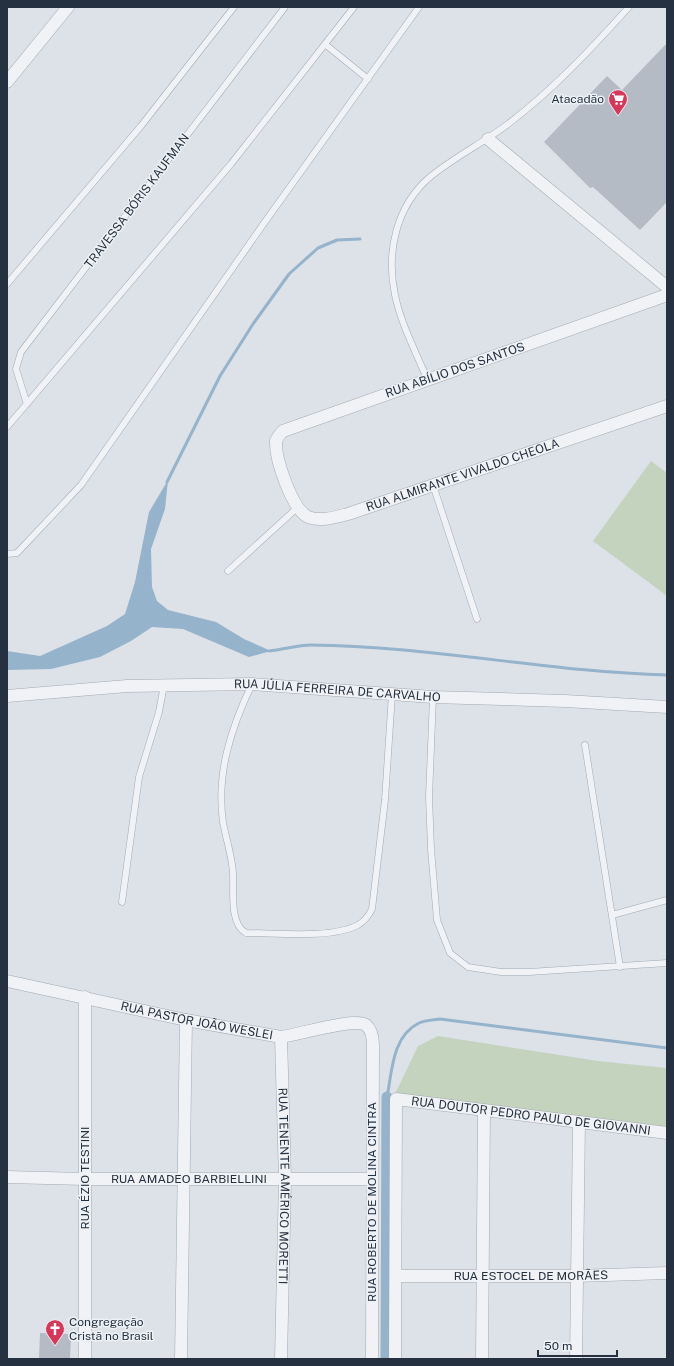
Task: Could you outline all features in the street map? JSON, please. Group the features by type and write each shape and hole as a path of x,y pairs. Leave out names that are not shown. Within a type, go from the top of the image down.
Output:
{"street":[{"path":"7,82 68,7"},
{"path":"488,139 667,286"},
{"name":"RUA ABÍLIO DOS SANTOS","path":"297,508 276,452 276,439 283,431 667,295"},
{"name":"RUA ALMIRANTE VIVALDO CHEOLA","path":"297,508 309,517 326,519 348,514 667,406"},
{"name":"RUA JÚLIA FERREIRA DE CARVALHO","path":"7,696 127,686 252,684 433,697 565,701 667,708"},
{"name":"RUA PASTOR JOÃO WESLEI","path":"7,981 186,1020 281,1037 354,1022 365,1024 369,1028 372,1035 373,1045"},
{"name":"RUA ÉZIO TESTINI","path":"85,997 85,1359"},
{"path":"181,1359 186,1020"},
{"name":"RUA TENENTE AMÉRICO MORETTI","path":"281,1037 285,1179 281,1359"},
{"name":"RUA ROBERTO DE MOLINA CINTRA","path":"372,1359 373,1045"},
{"name":"RUA ROBERTO DE MOLINA CINTRA","path":"395,1359 396,1099"},
{"name":"RUA DOUTOR PEDRO PAULO DE GIOVANNI","path":"396,1099 667,1133"},
{"path":"482,1359 484,1111"},
{"path":"576,1359 579,1122"},
{"name":"RUA AMADEO BARBIELLINI","path":"7,1177 85,1179 372,1179"},
{"name":"RUA ESTOCEL DE MORÃES","path":"396,1276 576,1276 667,1273"}],"lane":[{"path":"7,284 141,126 234,7"},
{"name":"TRAVESSA BÓRIS KAUFMAN","path":"26,404 16,369 21,352 285,7"},
{"path":"7,427 231,164 326,45 354,7"},
{"path":"7,554 17,553 80,486 262,226 419,7"},
{"path":"427,379 407,331 395,295 391,263 396,227 410,198 430,177 488,139 532,106 566,74 629,7"},
{"path":"326,45 368,79"},
{"path":"433,485 477,619"},
{"path":"228,571 297,508"},
{"path":"252,684 238,712 225,756 221,804 232,871 235,921 239,929 246,932 315,934 344,930 359,924 367,918 372,909 385,800 392,694"},
{"path":"122,902 139,777 159,712 164,685"},
{"path":"433,697 429,797 431,849 437,920 450,953 468,967 501,972 620,967 667,962"},
{"path":"585,745 620,967"},
{"path":"612,915 667,900"}],"green space":[{"path":"651,461 667,473 667,596 593,541"},
{"path":"438,1036 598,1061 667,1068 667,1133 393,1098 418,1046"}],"water":[{"path":"168,480 165,509 151,549 152,587 157,601 168,610 216,622 244,639 271,651 249,657 183,629 152,627 131,641 100,657 51,669 7,670 7,651 40,656 107,626 125,614 135,582 149,512"}],"building":[{"name":"Atacadão","path":"667,43 667,202 640,230 593,187 590,188 544,142 607,76 622,90"},
{"name":"Congregação Cristã no Brasil","path":"40,1333 71,1334 70,1359 39,1359"}],"waterway":[{"path":"167,482 220,376 253,324 289,274 318,248 337,240 360,239"},
{"path":"269,651 306,645 356,646 445,654 578,669 667,675"},
{"path":"387,1097 392,1066 398,1046 410,1029 419,1023 427,1021 440,1019 667,1048"},
{"path":"386,1359 387,1097"}],"place":[{"name":"Atacadão","path":"618,116"},
{"name":"Congregação Cristã no Brasil","path":"55,1346"}]}
